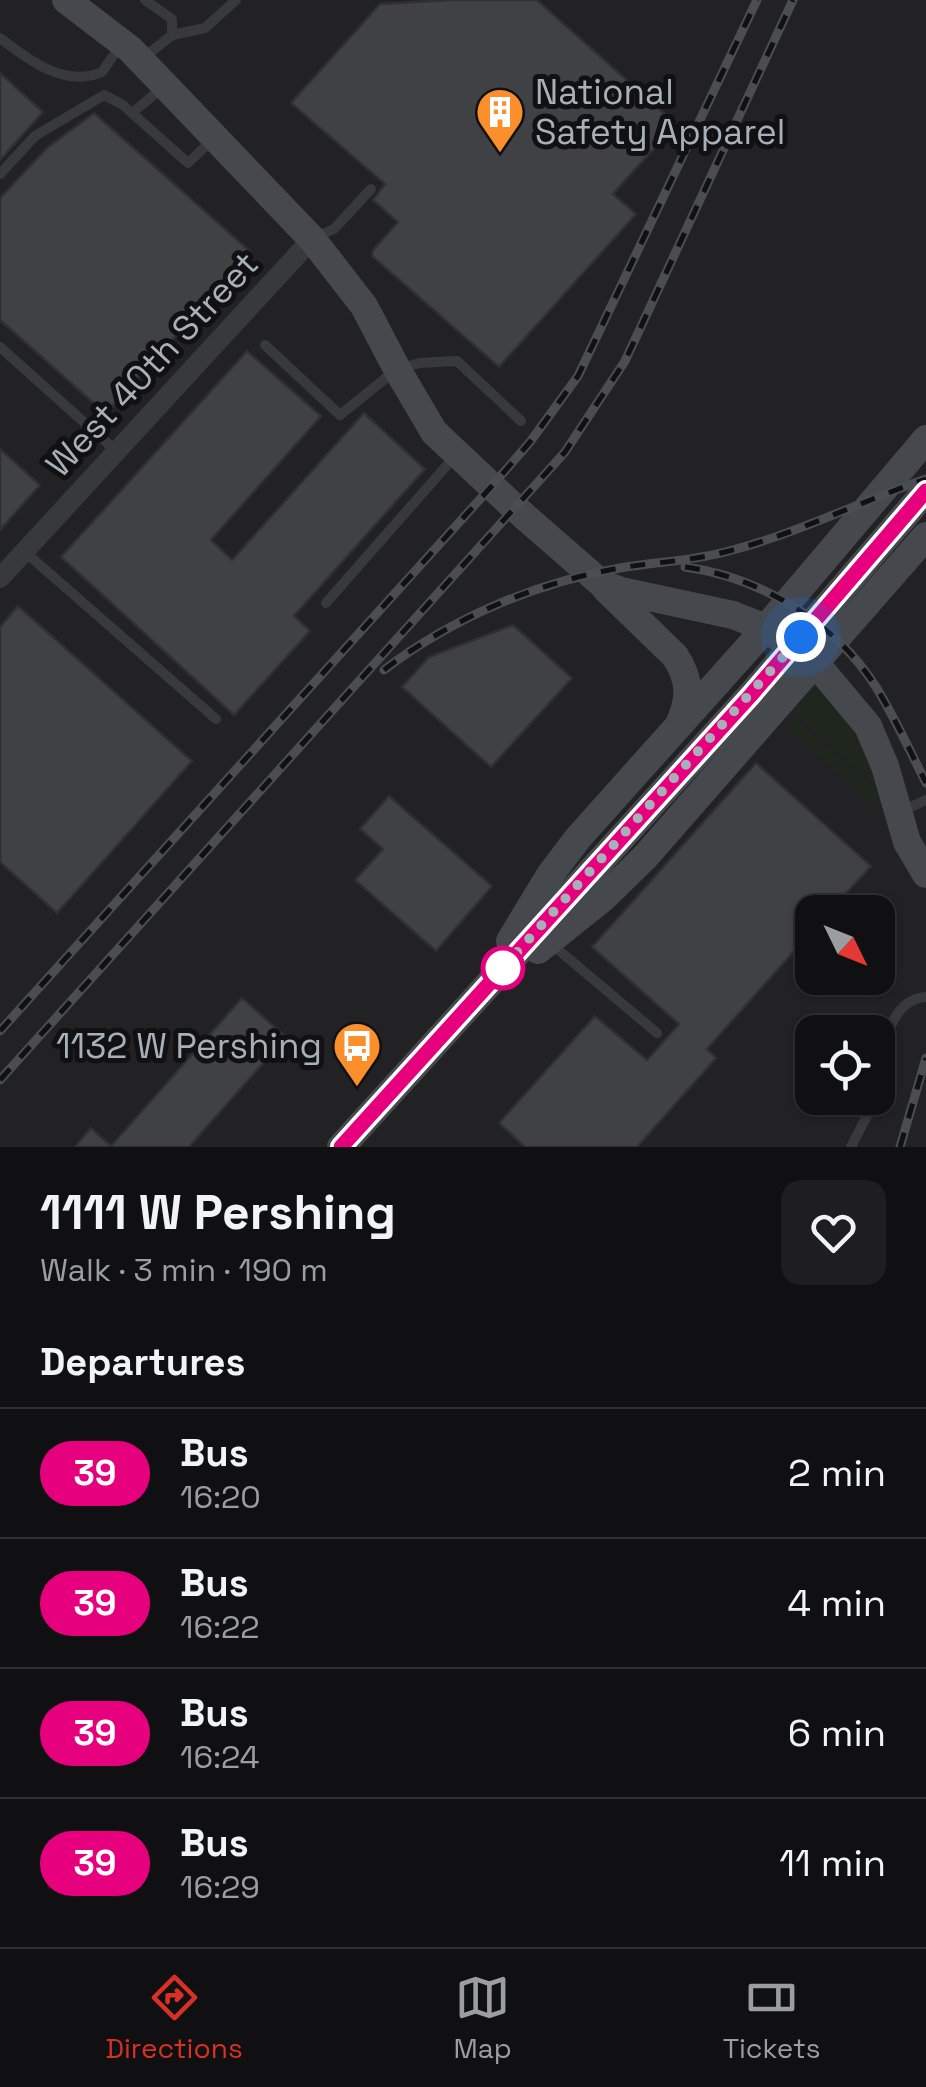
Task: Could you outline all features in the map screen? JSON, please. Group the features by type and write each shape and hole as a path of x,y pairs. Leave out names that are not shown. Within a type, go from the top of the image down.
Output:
{"main road":[{"path":"66,0 131,51 312,239 364,306 434,432 602,584 675,656 689,687 688,704 679,725"},
{"path":"448,1029 507,948 558,864 926,439"},
{"path":"342,1147 751,695 926,491"},
{"path":"448,1029 603,898 645,857 926,536"},
{"path":"602,584 734,614 766,628 817,664 868,726 885,766 907,842 926,874"}],"street":[{"name":"West 40th Street","path":"0,578 312,239"}],"lane":[{"path":"145,0 172,19 172,35"},
{"path":"0,38 31,62 72,78 102,72 131,51 172,35 205,28 236,0"},
{"path":"132,113 165,86"},
{"path":"0,174 34,136 104,96 132,113 188,164 214,137"},
{"path":"312,239 334,229 371,189"},
{"path":"264,344 340,415 396,369 457,361 521,420"},
{"path":"0,348 115,450"},
{"path":"326,603 456,454"},
{"path":"24,551 216,718"},
{"path":"898,812 926,800"},
{"path":"548,942 658,1033"},
{"path":"895,1017 906,1002 926,997"},
{"path":"851,1147 867,1115"}],"shaded area":[{"path":"0,0 926,0 926,1147 0,1147"},
{"path":"817,689 831,693 852,715 883,792 792,711"},
{"path":"794,718 877,792 880,811 787,727"}],"building":[{"name":"National Safety Apparel","path":"537,0 676,124 613,194 636,214 499,367 372,256 398,222 373,200 385,184 291,103 380,4"},
{"path":"0,73 43,112 0,160"},
{"path":"94,113 251,252 106,414 0,320 0,198 48,147"},
{"path":"247,351 321,416 211,540 232,560 364,413 425,469 294,616 310,631 234,715 61,557"},
{"path":"0,449 40,485 0,530"},
{"path":"18,606 192,761 57,913 0,862 0,627"},
{"path":"513,625 572,678 491,767 402,687 429,657"},
{"path":"756,763 871,866 845,895 795,895 795,950 707,1049 716,1058 637,1147 525,1147 499,1123 595,1016 647,1060 679,1024 592,947"},
{"path":"389,796 492,886 436,951 355,880 383,849 360,829"},
{"path":"242,998 286,1037 189,1147 75,1147 91,1128 111,1146"}],"railway":[{"path":"0,1031 530,442 578,376 757,0"},
{"path":"0,1080 565,452 625,361 793,0"},
{"path":"384,670 438,634 526,593 588,575 751,545 926,479"},
{"path":"685,567 713,572 768,592 839,642 876,687 926,783"},
{"path":"900,1147 926,1058"}],"bus line":[{"name":"39","path":"341,1147 751,695 926,491"}],"place":[{"name":"National Safety Apparel","path":"500,154"},
{"name":"1132 W Pershing","path":"357,1088"}],"route":[{"path":"503,968 492,980 801,637"}]}
